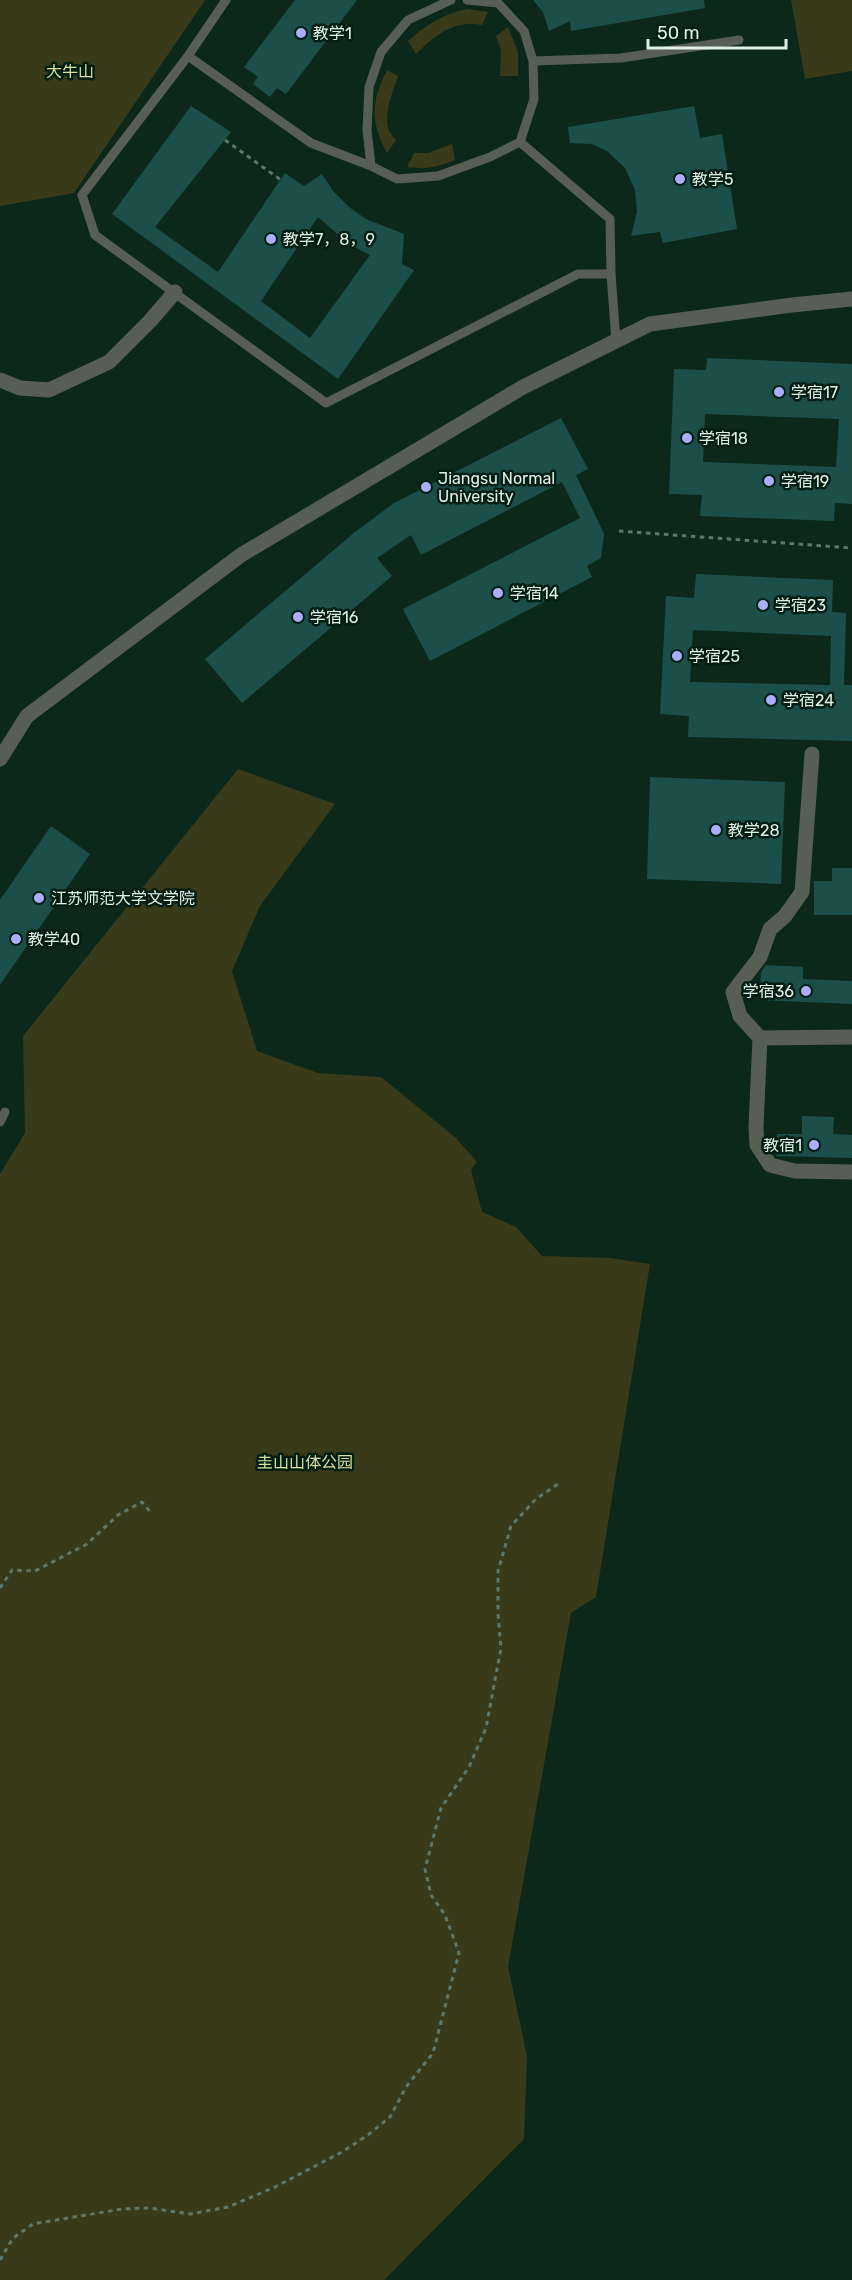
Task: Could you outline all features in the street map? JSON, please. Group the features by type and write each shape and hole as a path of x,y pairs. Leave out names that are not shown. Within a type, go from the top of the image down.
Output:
{"street":[{"path":"0,380 20,388 49,390 109,362 175,292"},
{"path":"0,759 27,716 242,555 523,387 650,324 792,304 852,299"},
{"path":"812,754 802,892 785,916 770,929 760,957 733,992 740,1016 760,1038 757,1146 770,1165 795,1171 852,1172"},
{"path":"760,1038 852,1037"}],"lane":[{"path":"226,0 188,56 82,195 95,235 326,403 578,274 611,274"},
{"path":"371,166 367,130 369,87 381,52 408,20 441,2 451,0"},
{"path":"188,56 311,143 371,166 397,179 438,176 490,157 520,142 534,99 532,61 524,32 498,3 467,0"},
{"path":"532,61 621,58 739,40"},
{"path":"520,142 610,219 616,341"},
{"path":"0,1122 5,1112"}],"path":[{"path":"225,140 281,180"},
{"path":"619,531 852,548"},
{"path":"0,2260 13,2238 33,2224 122,2209 149,2208 190,2214 228,2207 275,2187 342,2152 390,2117 406,2087 433,2053 459,1953 445,1915 431,1895 425,1869 441,1808 469,1767 486,1728 501,1648 498,1571 511,1526 536,1499 558,1484"},
{"path":"0,1588 12,1570 35,1571 87,1544 118,1515 142,1502 152,1514"}],"green space":[{"name":"大牛山","path":"0,0 205,0 74,193 0,206"},
{"path":"791,0 852,0 852,71 805,79"},
{"path":"468,9 488,12 482,25 454,27 438,35 416,54 408,41 436,20"},
{"path":"508,27 518,52 518,76 500,76 501,50 496,36"},
{"path":"387,70 398,76 387,118 388,126 396,140 387,153 375,121 375,102"},
{"path":"452,144 455,160 431,167 407,167 414,153 428,153"},
{"name":"圭山山体公园","path":"238,769 335,804 260,906 232,971 257,1051 318,1073 381,1077 456,1138 477,1162 471,1170 482,1212 516,1227 542,1256 611,1258 650,1264 596,1597 571,1613 508,1967 527,2056 524,2139 384,2280 0,2280 0,1174 25,1133 23,1036"}],"building":[{"name":"教学1","path":"295,0 357,0 286,94 277,88 270,97 253,84 258,77 244,67"},
{"path":"533,0 704,0 705,8 571,31 570,21 549,31 543,12"},
{"name":"教学7，8，9","path":"191,106 231,132 155,227 218,272 285,173 304,186 322,174 333,191 349,207 366,219 404,234 402,264 414,270 338,379 112,214","holes":["318,217 349,244 370,255 310,338 261,301"]},
{"name":"教学5","path":"694,106 700,138 722,134 737,229 663,243 660,232 631,236 637,212 635,190 625,168 607,151 592,144 570,143 568,127"},
{"path":"707,358 852,364 852,504 835,503 834,521 700,516 702,495 669,494 674,369 706,370","holes":["705,414 839,419 836,467 703,462"]},
{"path":"561,418 588,469 576,475 604,534 601,558 587,566 592,577 430,661 403,609 580,518 562,482 421,555 411,535 377,558 392,576 242,703 205,659 355,532 394,503"},
{"path":"696,574 833,580 832,612 846,613 844,685 852,685 852,741 688,737 689,716 660,714 666,596 694,598","holes":["693,630 831,636 830,685 690,682"]},
{"name":"教学28","path":"650,777 785,782 781,884 647,879"},
{"name":"教学40","path":"51,826 90,854 0,985 0,900"},
{"path":"832,868 852,868 852,915 814,915 814,881 832,881"},
{"name":"学宿36","path":"766,965 803,967 803,979 852,981 852,1004 759,1000 761,972"},
{"name":"教宿1","path":"802,1116 834,1117 833,1134 852,1135 852,1158 776,1156 777,1134 802,1134"}],"place":[{"name":"教学1","path":"301,33"},
{"name":"教学5","path":"680,179"},
{"name":"教学7，8，9","path":"271,239"},
{"name":"学宿17","path":"779,392"},
{"name":"学宿18","path":"687,438"},
{"name":"学宿19","path":"769,481"},
{"name":"Jiangsu Normal University","path":"426,487"},
{"name":"学宿14","path":"498,593"},
{"name":"学宿23","path":"763,605"},
{"name":"学宿16","path":"298,617"},
{"name":"学宿25","path":"677,656"},
{"name":"学宿24","path":"771,700"},
{"name":"教学28","path":"716,830"},
{"name":"江苏师范大学文学院","path":"39,898"},
{"name":"教学40","path":"16,939"},
{"name":"学宿36","path":"806,991"},
{"name":"教宿1","path":"814,1145"}]}
